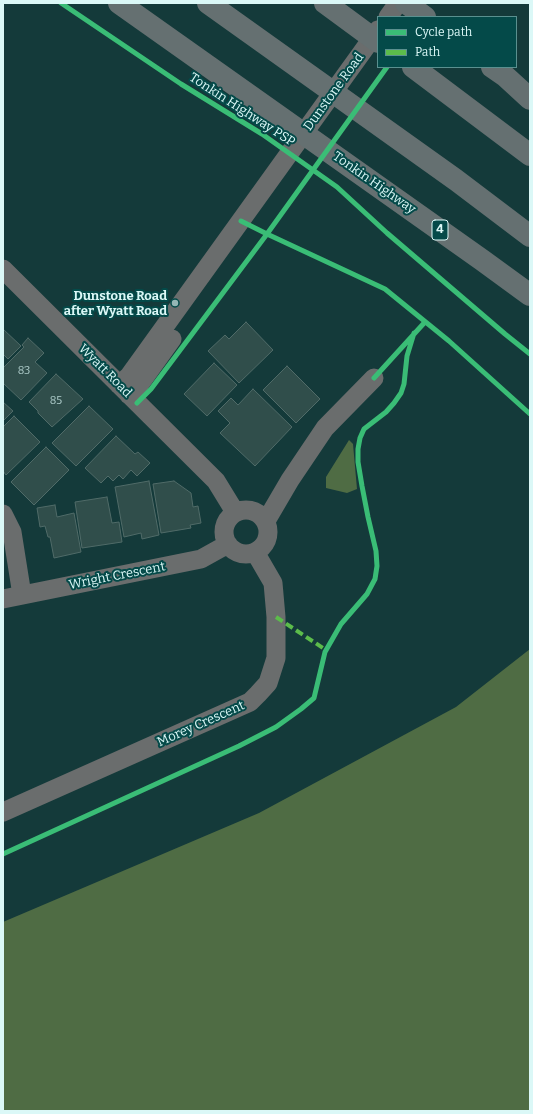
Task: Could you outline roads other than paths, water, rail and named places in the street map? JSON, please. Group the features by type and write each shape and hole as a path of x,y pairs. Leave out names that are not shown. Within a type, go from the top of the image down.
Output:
{"highway":[{"name":"Tonkin Highway","path":"119,3 530,295"},
{"path":"208,3 456,180 530,236"},
{"path":"325,3 377,41"},
{"path":"406,3 424,16"},
{"path":"493,68 505,76 530,99"},
{"path":"417,70 530,154"}],"street":[{"path":"389,16 398,3"},
{"path":"404,16 414,3"},
{"name":"Dunstone Road","path":"124,390 133,370 377,31"},
{"name":"Dunstone Road","path":"124,390 139,385 377,53"},
{"name":"Wyatt Road","path":"3,269 216,481 235,512"},
{"path":"266,521 290,480 325,428 374,378"},
{"path":"253,510 260,514 266,521 269,530 268,539 263,547 256,552 250,554 240,553 231,548 228,544 224,532 225,526 227,521 235,512 253,510"},
{"path":"3,514 12,532 22,595"},
{"name":"Wright Crescent","path":"3,599 201,559 228,544"},
{"name":"Morey Crescent","path":"3,812 250,702 254,698 268,683 276,658 276,617 273,583 256,552"}],"place":[{"name":"Dunstone Road after Wyatt Road","path":"175,303"}]}
